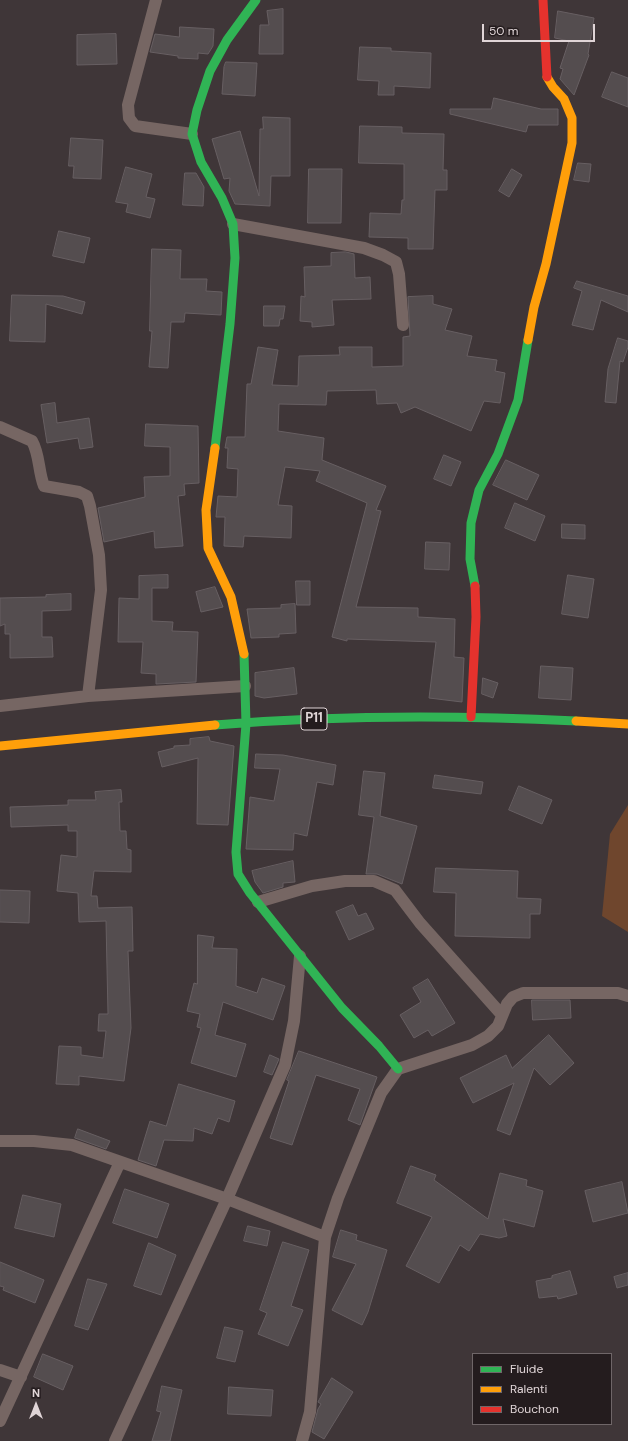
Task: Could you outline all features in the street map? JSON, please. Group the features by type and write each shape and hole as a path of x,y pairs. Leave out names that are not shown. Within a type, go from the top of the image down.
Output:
{"street":[{"path":"156,0 128,105 129,118 135,126 192,134"},
{"path":"256,0 226,40 210,71 196,110 192,134 194,146 201,162 222,198 233,224 235,258 230,324 219,422 206,510 208,548 231,597 244,650 246,724 236,852 238,874 258,902 342,1008 379,1046 398,1069"},
{"path":"471,717 476,618 475,587 470,559 471,523 479,490 498,454 518,400 534,307 546,264 572,143 572,118 564,99 552,87 546,75 543,0"},
{"path":"233,224 364,248 383,255 396,262 399,274 403,325"},
{"path":"0,427 32,441 37,450 41,478 44,486 79,492 87,496 99,555 101,590 88,696"},
{"path":"0,706 88,696 245,686"},
{"name":"P11","path":"0,746 246,724 379,716 471,717 628,724"},
{"path":"258,902 312,886 345,881 374,881 395,890 420,923 502,1015"},
{"path":"115,1441 227,1199 285,1066 294,1021 300,956"},
{"path":"302,1441 310,1412 325,1237 338,1198 381,1093 398,1069 472,1045 488,1036 498,1026 507,1004 514,997 522,994 618,994 628,996"},
{"path":"0,1141 34,1141 72,1145 227,1199 325,1237"},
{"path":"0,1421 120,1162"},
{"path":"0,1370 20,1377"}],"shaded area":[{"path":"628,805 628,932 602,916 610,834"}],"building":[{"path":"283,9 283,54 259,54 260,25 269,25 267,11"},
{"path":"558,11 594,18 589,55 574,95 560,79 563,69 560,68 569,41 555,38"},
{"path":"180,27 214,29 213,46 208,54 198,53 198,59 178,58 178,56 150,52 155,34 179,37"},
{"path":"116,34 117,64 77,65 77,35"},
{"path":"360,47 391,48 391,51 431,53 430,88 394,86 394,95 378,95 379,81 358,80"},
{"path":"226,62 257,63 255,96 222,94 224,67"},
{"path":"612,72 628,78 628,107 602,97"},
{"path":"494,98 541,109 558,109 558,125 528,125 526,132 450,114 450,109 491,109"},
{"path":"263,117 290,118 290,176 271,176 270,206 235,204 229,191 230,178 224,179 212,139 240,131 259,196 260,129 263,129"},
{"path":"360,126 402,127 402,133 444,134 443,170 447,170 447,190 435,190 433,249 408,249 408,238 369,237 370,213 401,214 402,200 404,200 404,164 359,163"},
{"path":"71,138 103,140 101,179 73,178 74,166 69,166"},
{"path":"578,163 591,164 589,182 574,180"},
{"path":"126,167 152,174 146,197 155,199 150,218 126,212 128,204 116,202"},
{"path":"309,169 342,169 341,223 308,223"},
{"path":"512,169 522,175 509,197 499,191"},
{"path":"185,173 196,173 204,187 203,206 183,205"},
{"path":"59,231 90,238 84,263 53,256"},
{"path":"152,249 181,250 180,279 207,279 206,291 222,292 221,315 185,313 184,322 171,322 168,368 149,367 152,331 150,331"},
{"path":"346,252 354,254 355,278 370,277 371,299 332,300 334,325 312,327 312,322 300,321 301,296 305,297 304,267 331,266 331,253"},
{"path":"577,281 628,296 628,312 601,300 593,330 572,325 582,291 574,288"},
{"path":"12,295 63,296 85,302 82,314 46,304 45,342 10,341"},
{"path":"433,296 433,304 452,309 445,330 472,336 467,356 497,360 495,371 505,373 500,403 484,401 471,431 415,407 401,413 397,403 377,404 376,390 327,391 326,405 279,404 278,431 324,438 322,460 386,486 376,510 381,511 356,607 418,608 418,617 455,619 454,657 464,658 462,702 429,698 436,642 347,639 347,641 332,637 367,503 316,481 320,471 285,467 278,505 292,506 291,538 244,536 243,547 224,546 225,517 216,517 218,496 237,497 238,469 227,468 228,448 225,448 227,437 245,437 247,384 251,384 258,347 278,350 272,385 298,386 299,356 340,355 339,347 372,347 372,367 403,366 403,337 410,336 408,297"},
{"path":"264,306 285,306 283,319 280,319 279,326 264,326"},
{"path":"618,338 628,341 628,347 623,362 620,361 616,403 605,402 608,369"},
{"path":"55,403 57,423 89,418 93,447 80,449 78,438 47,443 41,405"},
{"path":"146,424 198,426 199,483 184,484 185,495 178,496 183,546 155,548 154,531 104,542 98,508 145,497 144,477 170,476 170,447 145,446"},
{"path":"444,455 461,462 451,486 434,479"},
{"path":"506,460 539,475 527,500 493,485"},
{"path":"515,503 545,516 535,541 505,528"},
{"path":"562,524 585,525 585,539 562,538"},
{"path":"426,542 450,543 449,570 425,569"},
{"path":"168,575 168,588 152,588 152,621 173,622 172,631 198,632 196,682 156,684 156,674 141,673 143,642 118,642 119,598 139,599 139,576"},
{"path":"568,575 594,579 588,618 562,614"},
{"path":"296,581 310,581 310,605 297,605"},
{"path":"215,587 223,607 201,612 196,592"},
{"path":"71,594 71,610 42,611 42,637 52,637 53,657 10,658 10,634 5,634 5,624 0,626 0,598 46,597 46,595"},
{"path":"295,604 296,633 279,634 279,637 251,638 247,609 281,608 281,605"},
{"path":"541,666 573,668 571,700 539,698"},
{"path":"294,668 297,694 264,698 255,696 255,673"},
{"path":"483,678 498,683 493,698 482,694"},
{"path":"209,737 210,741 234,746 228,825 197,824 198,758 162,767 158,752 174,748 174,746 190,745 190,739"},
{"path":"256,754 283,755 336,765 333,785 317,782 307,836 294,833 293,850 246,849 250,797 274,801 280,769 255,768"},
{"path":"364,771 385,773 380,816 417,826 402,884 377,874 366,874 374,817 359,815"},
{"path":"435,775 483,782 481,794 433,788"},
{"path":"519,786 552,800 542,824 509,810"},
{"path":"121,790 122,802 119,802 120,831 126,831 127,849 131,850 131,872 94,871 91,896 97,896 98,908 132,907 133,951 128,951 131,1028 124,1081 79,1076 79,1085 56,1084 59,1046 81,1047 81,1055 103,1058 106,1031 98,1031 99,1014 108,1014 106,921 79,922 78,893 57,891 61,855 77,857 77,831 68,831 68,825 11,827 10,807 68,805 68,800 96,800 95,792"},
{"path":"293,861 295,882 283,883 283,887 263,893 255,882 252,871"},
{"path":"436,868 518,871 517,898 541,899 540,914 530,914 530,938 455,936 456,893 434,892"},
{"path":"0,890 30,891 29,923 0,922"},
{"path":"353,905 358,916 366,913 374,929 349,940 336,912"},
{"path":"198,935 214,937 212,948 237,949 236,986 257,993 262,978 285,986 273,1020 223,1002 215,1035 246,1044 236,1077 191,1063 201,1028 197,1027 200,1014 187,1011 194,983 197,984"},
{"path":"428,979 455,1023 432,1036 428,1030 414,1038 400,1015 421,1002 413,988"},
{"path":"532,1000 570,1000 571,1018 533,1020"},
{"path":"549,1035 574,1063 550,1085 534,1068 510,1135 497,1130 514,1083 473,1103 460,1078 506,1055 512,1068"},
{"path":"299,1051 377,1077 360,1125 348,1120 360,1089 316,1075 292,1145 270,1138 289,1081 287,1080"},
{"path":"270,1055 279,1059 272,1075 264,1072"},
{"path":"179,1084 235,1101 229,1122 218,1118 212,1134 194,1128 193,1141 164,1140 156,1166 138,1160 150,1121 166,1126"},
{"path":"78,1129 110,1141 106,1149 75,1138"},
{"path":"411,1166 436,1175 434,1180 488,1219 500,1173 527,1180 526,1186 543,1191 534,1227 503,1219 507,1236 499,1238 480,1234 469,1251 460,1245 439,1283 406,1266 432,1217 397,1203"},
{"path":"622,1182 628,1213 593,1222 585,1191"},
{"path":"125,1189 169,1204 157,1238 113,1223"},
{"path":"23,1195 61,1204 54,1237 15,1228"},
{"path":"248,1226 270,1231 267,1246 244,1241"},
{"path":"341,1230 357,1235 356,1240 387,1250 368,1312 362,1325 332,1310 356,1264 333,1257"},
{"path":"283,1242 309,1250 291,1306 303,1310 288,1346 258,1334 267,1313 260,1310"},
{"path":"149,1243 176,1255 161,1295 134,1286"},
{"path":"0,1262 44,1280 35,1303 3,1290 4,1287 0,1286"},
{"path":"570,1271 577,1294 558,1299 557,1296 539,1298 536,1281 552,1278 552,1276"},
{"path":"628,1273 628,1285 617,1288 614,1277"},
{"path":"88,1279 107,1284 88,1330 75,1326"},
{"path":"225,1327 243,1331 235,1362 217,1358"},
{"path":"43,1354 73,1366 63,1390 34,1377"},
{"path":"332,1378 353,1392 324,1439 312,1432 318,1409 321,1404 318,1402"},
{"path":"162,1386 182,1390 170,1441 152,1441 161,1412 157,1411"},
{"path":"229,1387 273,1390 271,1416 228,1414"}],"traffic: fast":[{"path":"215,448 230,324 235,258 233,224 222,198 201,162 192,134 197,110 210,71 227,40 256,0"},
{"path":"475,586 470,559 471,523 479,490 498,454 518,400 528,340"},
{"path":"244,654 246,724 236,852 238,874 250,893 342,1008 379,1046 398,1069"},
{"path":"215,725 306,719 396,717 576,721"}],"traffic: slow":[{"path":"528,340 534,307 546,264 572,143 572,118 564,99 553,87 547,77"},
{"path":"215,448 206,510 208,548 231,597 244,654"},
{"path":"576,721 628,724"},
{"path":"0,746 215,725"}],"traffic: jam":[{"path":"543,0 547,77"},
{"path":"471,717 476,617 475,586"}]}
